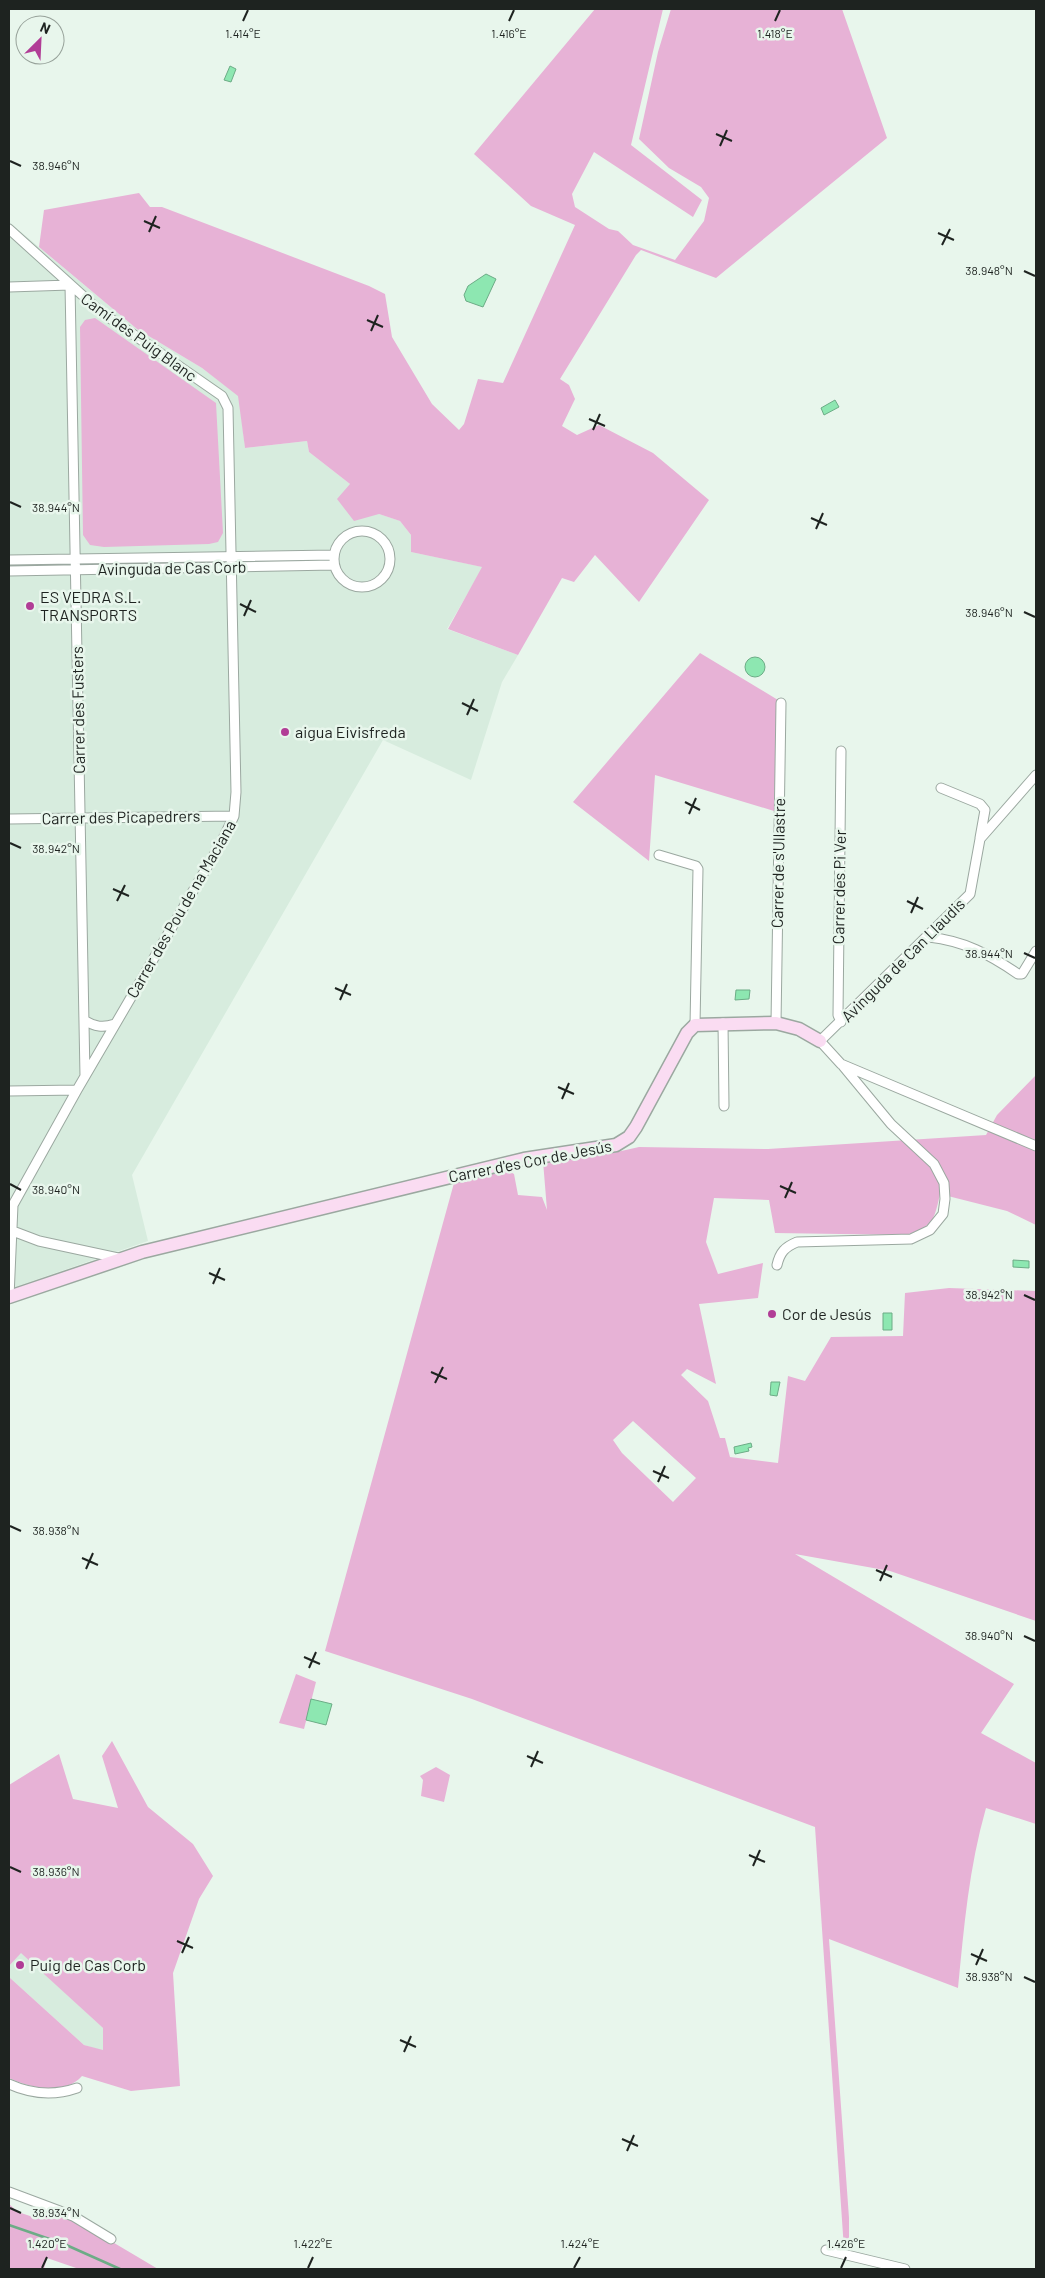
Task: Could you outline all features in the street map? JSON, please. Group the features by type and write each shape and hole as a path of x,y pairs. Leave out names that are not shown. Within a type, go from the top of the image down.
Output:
{"street":[{"name":"Camí des Puig Blanc","path":"9,229 101,312 222,396 226,402"},
{"path":"9,287 70,285"},
{"name":"Carrer des Fusters","path":"70,285 85,1076"},
{"name":"Carrer des Pou de na Maciana","path":"9,1297 10,1230 13,1205 85,1076 221,843 234,816 236,792 228,408 226,402"},
{"path":"362,531 380,538 386,545 390,563 383,578 368,587 350,585 343,580 334,560 337,546 344,538 362,531"},
{"name":"Avinguda de Cas Corb","path":"9,560 230,556 334,560"},
{"name":"Avinguda de Cas Corb","path":"9,571 230,568 334,560"},
{"name":"Carrer de s'Ullastre","path":"776,1023 782,702"},
{"name":"Carrer des Pi Ver","path":"841,751 838,1015 841,1022"},
{"path":"980,838 1036,775"},
{"name":"Avinguda de Can Llaudis","path":"820,1041 929,937 970,894 985,810 980,804 941,788"},
{"name":"Carrer des Picapedrers","path":"9,819 234,816"},
{"path":"659,855 696,866 698,869 695,1025 776,1023 799,1029 820,1041 842,1064 891,1124 934,1164 944,1183 945,1199 943,1214 930,1230 911,1239 798,1242 788,1246 779,1254 776,1265"},
{"path":"929,937 947,939 975,948 1018,974 1022,974 1036,951"},
{"path":"84,1020 98,1026 106,1027 115,1024"},
{"path":"723,1023 724,1106"},
{"name":"Carrer d'es Cor de Jesús","path":"9,1297 118,1258 515,1161 616,1145 629,1137 636,1127 687,1033 695,1025"},
{"path":"842,1064 1036,1146"},
{"path":"9,1091 77,1090"},
{"path":"10,1230 39,1241 118,1258"},
{"path":"9,2084 36,2093 65,2092 77,2088"},
{"path":"9,2192 73,2216 111,2239"},
{"path":"826,2250 905,2269"}],"shaded area":[{"path":"595,9 663,9 631,145 702,200 693,217 594,152 572,194 575,207 609,229 618,231 633,245 675,260 704,221 709,198 701,187 669,168 639,139 658,52 671,9 842,9 887,138 716,278 641,250 636,255 560,379 569,385 575,399 562,426 577,435 599,425 653,453 709,500 639,602 595,555 574,582 562,578 518,655 448,629 482,567 411,552 411,535 400,521 379,514 354,521 337,499 350,484 309,452 307,441 245,448 238,396 202,368 137,329 39,247 44,210 139,193 150,207 162,207 369,286 385,294 392,337 432,404 459,430 464,424 478,379 503,383 575,225 531,206 474,154"},
{"path":"230,66 236,69 231,82 224,80"},
{"path":"9,222 137,329 202,368 239,396 245,448 307,441 309,452 350,484 379,514 400,521 411,535 411,552 483,567 447,629 518,655 502,682 471,780 383,740 132,1175 148,1241 9,1289"},
{"path":"486,274 496,279 483,307 466,301 464,295 468,286"},
{"path":"95,318 216,403 223,533 218,542 209,544 104,547 90,545 83,535 80,327 85,320"},
{"path":"835,400 839,407 824,415 821,408"},
{"path":"700,653 778,700 774,811 655,775 649,861 573,802"},
{"path":"755,657 762,660 765,667 762,674 755,677 748,674 745,667 748,660"},
{"path":"736,990 750,990 749,999 735,1000"},
{"path":"1036,1075 1036,1225 1007,1211 940,1194 936,1211 931,1221 922,1229 906,1235 775,1233 769,1200 714,1198 706,1242 718,1274 763,1263 758,1298 699,1304 716,1384 687,1369 681,1375 708,1401 720,1438 725,1438 730,1457 778,1463 788,1376 805,1381 831,1337 903,1336 905,1293 949,1288 1036,1291 1036,1621 890,1571 795,1554 1014,1684 981,1733 1036,1763 1036,1824 986,1808 971,1875 958,1988 829,1939 849,2218 849,2251 844,2249 815,1827 472,1699 325,1651 454,1183 505,1169 514,1174 518,1195 542,1197 547,1210 543,1161 617,1152 639,1147 768,1149 986,1135 997,1115","holes":["633,1421 696,1478 673,1502 622,1453 613,1440"]},
{"path":"1013,1260 1029,1261 1029,1268 1013,1267"},
{"path":"883,1313 892,1313 892,1330 883,1330"},
{"path":"771,1382 780,1382 777,1396 770,1395"},
{"path":"751,1443 752,1447 748,1448 749,1451 735,1454 734,1447"},
{"path":"296,1674 316,1682 304,1729 279,1723"},
{"path":"311,1699 332,1704 326,1725 306,1720"},
{"path":"112,1741 148,1807 193,1844 213,1876 199,1899 173,1973 180,2086 131,2091 82,2076 75,2082 57,2088 27,2085 9,2078 9,1977 84,2045 103,2050 103,2028 21,1953 9,1966 9,1785 59,1754 73,1799 118,1808 102,1756"},
{"path":"436,1767 450,1775 444,1802 421,1796 423,1780 420,1776"},
{"path":"21,1952 103,2028 103,2051 84,2045 9,1977 9,1966"},
{"path":"9,2204 18,2212 36,2218 43,2209 72,2218 158,2269 79,2269 47,2258 44,2269 9,2269"}],"waterway":[{"path":"9,2225 64,2244 120,2269"}],"place":[{"name":"ES VEDRA S.L. TRANSPORTS","path":"30,606"},
{"name":"aigua Eivisfreda","path":"285,732"},
{"name":"Cor de Jesús","path":"772,1314"},
{"name":"Puig de Cas Corb","path":"20,1965"}]}
